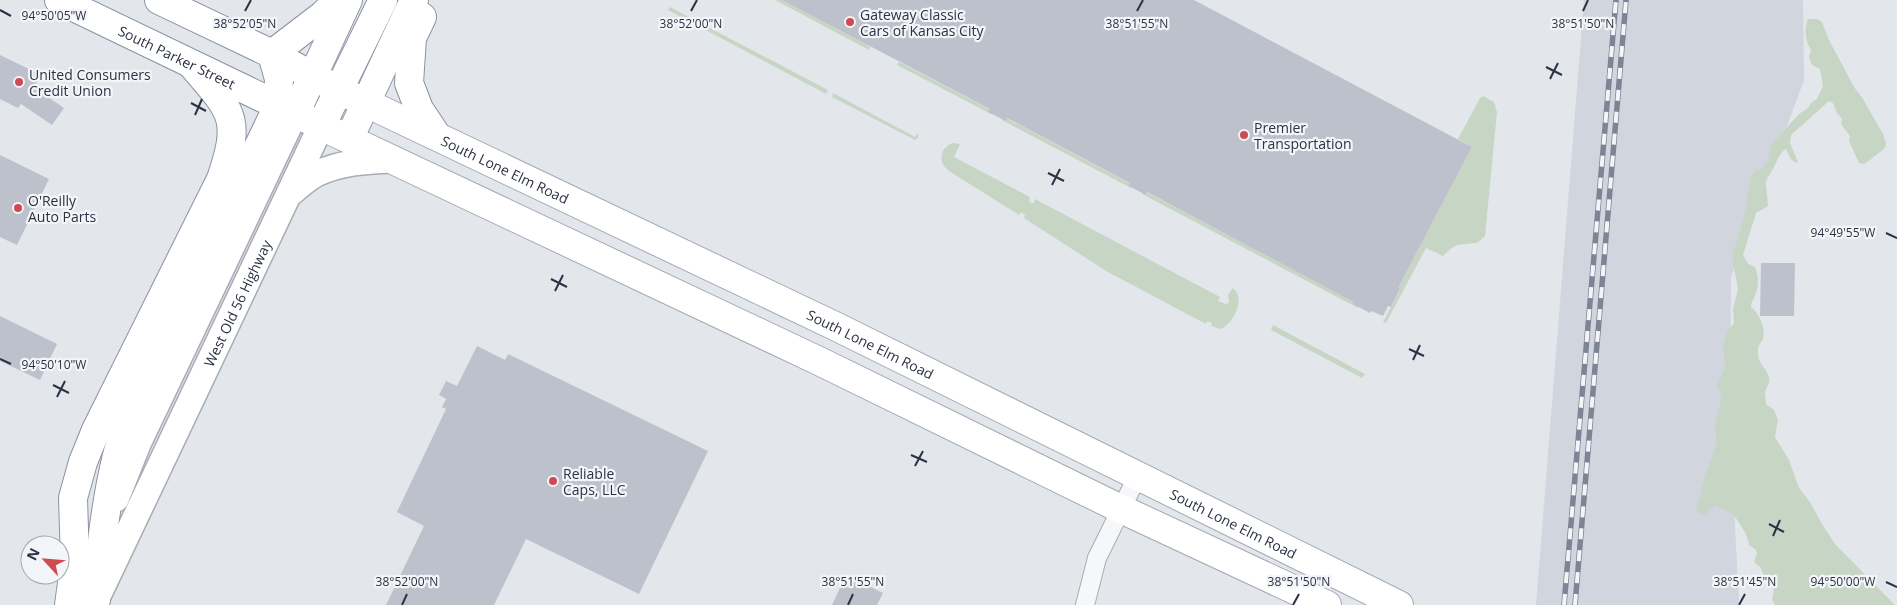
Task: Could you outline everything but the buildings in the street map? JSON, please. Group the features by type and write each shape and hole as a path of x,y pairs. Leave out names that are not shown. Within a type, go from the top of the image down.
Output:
{"main road":[{"name":"South Parker Street","path":"59,0 322,126"},
{"path":"159,0 272,54 312,77"},
{"path":"272,54 338,0"},
{"path":"88,603 102,538 113,470 120,441 133,407 286,110 312,77 348,0"},
{"name":"West Old 56 Highway","path":"88,603 383,0"},
{"path":"348,139 414,0"},
{"path":"429,0 412,38 408,83 419,109 437,136"},
{"path":"272,54 286,110"},
{"path":"70,605 75,561 73,498 83,462 100,422 221,179 231,150 233,135 231,116 222,99 192,65"},
{"name":"South Lone Elm Road","path":"312,77 838,327 1399,605"},
{"path":"322,126 819,361 1121,509 1327,605"},
{"path":"289,194 315,174 337,166 359,161 394,160"}],"street":[{"path":"1085,605 1097,558 1138,475"}],"shaded area":[{"path":"1584,0 1803,0 1804,80 1731,277 1730,426 1739,605 1536,605"}],"green space":[{"path":"775,0 782,0 866,44 870,47 869,50"},
{"path":"670,7 828,90 826,94 668,10"},
{"path":"1808,19 1817,19 1822,22 1829,40 1854,87 1883,134 1886,143 1885,148 1870,160 1864,164 1859,163 1849,141 1850,136 1841,124 1842,119 1833,103 1829,101 1791,135 1790,143 1798,162 1796,163 1791,159 1786,149 1765,180 1768,206 1756,213 1743,255 1748,264 1755,267 1757,274 1757,289 1751,307 1759,317 1764,330 1758,357 1769,377 1769,383 1765,392 1766,404 1774,410 1778,420 1775,437 1789,460 1799,488 1810,502 1835,544 1895,605 1775,605 1772,599 1774,591 1772,586 1764,578 1761,568 1754,562 1757,553 1749,545 1746,534 1734,515 1716,505 1705,514 1700,515 1696,507 1716,444 1716,423 1721,399 1717,386 1725,368 1723,345 1728,330 1734,323 1733,309 1738,289 1732,257 1747,207 1747,196 1752,175 1757,169 1762,169 1768,161 1772,144 1799,114 1817,99 1823,86 1820,69 1812,65 1809,57 1811,50 1806,39"},
{"path":"899,62 993,111 991,114 897,65"},
{"path":"833,93 915,137 918,133 918,138 915,140 832,97"},
{"path":"1483,96 1494,102 1497,112 1485,236 1477,243 1455,246 1443,256 1426,248 1386,323 1383,322 1400,290 1398,288 1472,147 1458,139 1480,98"},
{"path":"1004,117 1133,185 1131,188 1002,120"},
{"path":"953,143 960,144 954,157 1030,197 1029,201 1033,204 1035,199 1220,297 1218,301 1225,304 1229,303 1228,295 1233,288 1237,292 1238,298 1237,310 1234,316 1221,329 1211,326 1212,323 1207,321 1206,324 1106,271 1024,218 1025,215 1021,212 1019,215 949,171 943,165 942,155 944,149"},
{"path":"1144,191 1360,304 1358,308 1142,194"},
{"path":"1273,325 1365,374 1362,378 1271,330"}],"railway":[{"path":"1564,605 1616,0"},
{"path":"1575,605 1626,0"}],"place":[{"name":"Gateway Classic Cars of Kansas City","path":"850,22"},
{"name":"United Consumers Credit Union","path":"19,82"},
{"name":"Premier Transportation","path":"1244,135"},
{"name":"O'Reilly Auto Parts","path":"18,208"},
{"name":"Reliable Caps, LLC","path":"553,481"}]}
